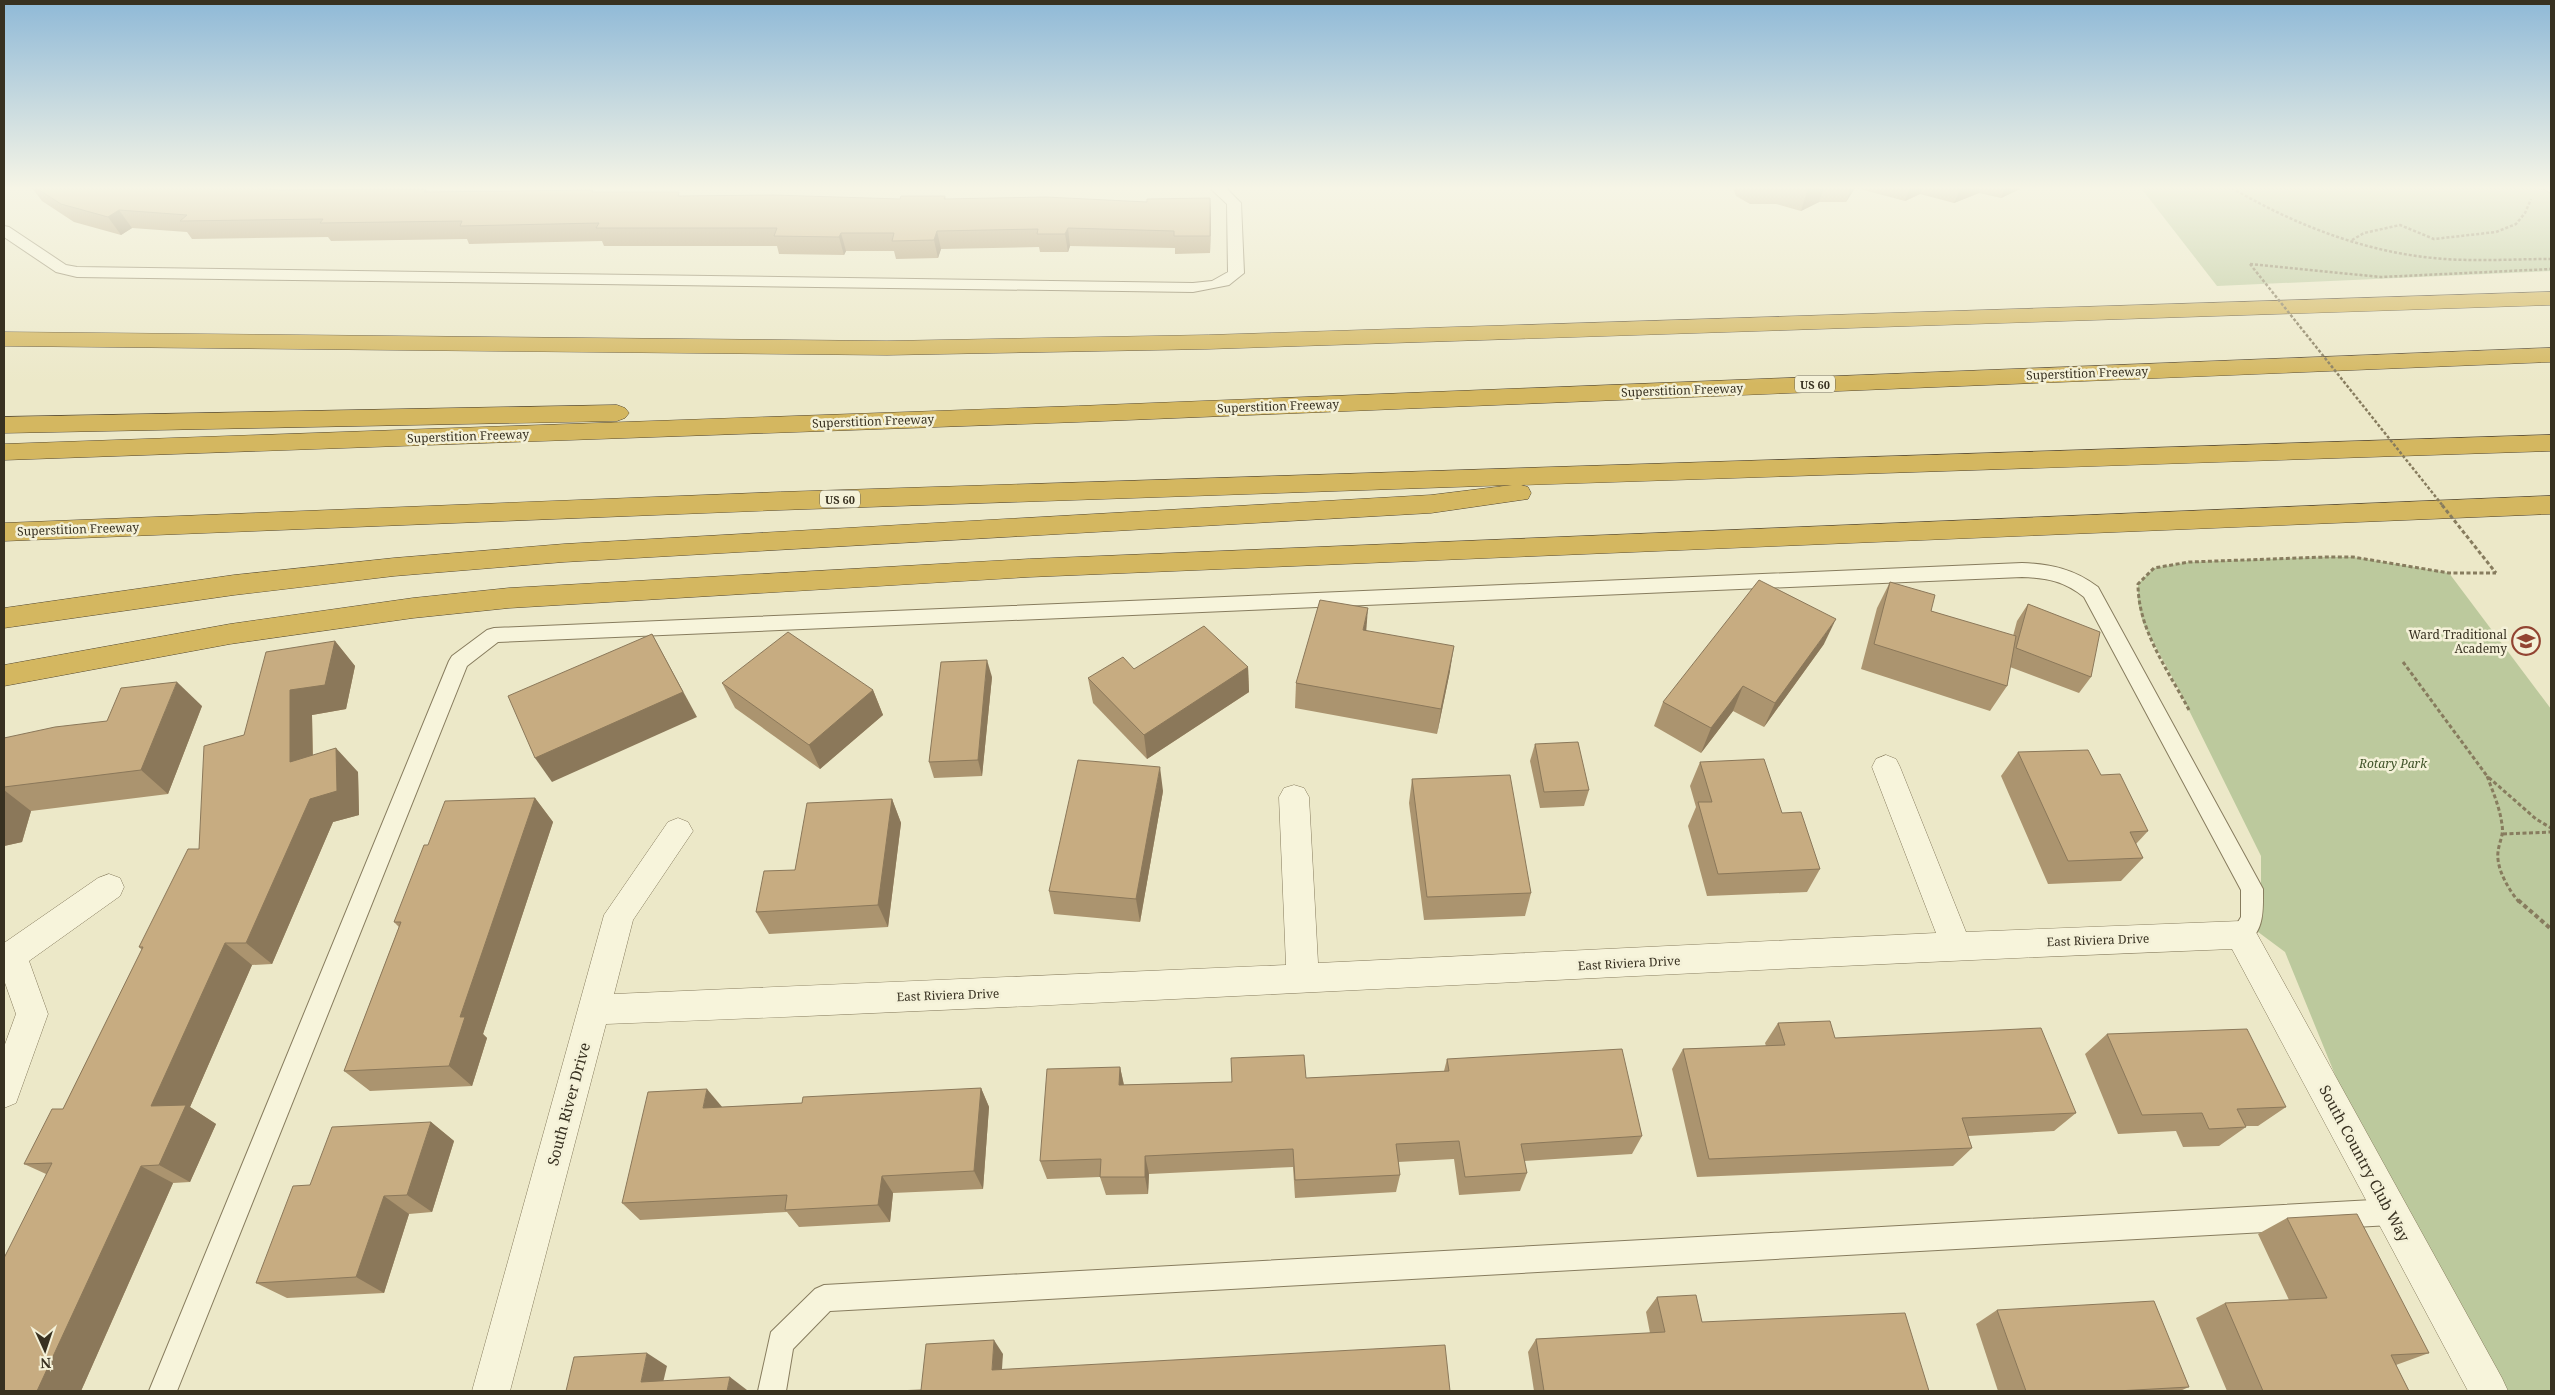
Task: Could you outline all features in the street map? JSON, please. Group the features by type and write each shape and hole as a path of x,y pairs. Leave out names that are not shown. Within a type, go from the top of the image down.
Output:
{"highway":[{"path":"4,339 887,348 1016,347 2551,298"},
{"name":"Superstition Freeway","path":"4,452 1078,414 2551,355"},
{"path":"4,425 149,425 529,412 1078,414"},
{"name":"Superstition Freeway","path":"4,532 780,501 2551,443"},
{"path":"4,618 224,586 394,567 574,553 1431,504 1677,472"},
{"path":"4,674 295,624 509,598 1056,567 2551,505"}],"street":[{"path":"1886,767 1956,945"},
{"path":"1294,797 1303,980"},
{"name":"South River Drive","path":"491,1391 619,915 678,831"},
{"path":"4,1092 32,1014 7,954 109,887"},
{"name":"East Riviera Drive","path":"593,1010 1303,980 1956,945 2241,935"},
{"name":"South Country Club Way","path":"2241,935 2488,1391"}],"lane":[{"path":"38,253 61,269 76,272 1177,288 1213,286 1228,281 1236,272 1235,253"},
{"path":"163,1391 459,661 494,635 2022,570 2054,571 2076,579 2091,592 2252,889 2252,920 2241,935"},
{"path":"772,1391 781,1342 824,1298 2392,1212"}],"path":[{"path":"2403,253 2432,258 2551,259"},
{"path":"2191,714 2142,623 2138,603 2138,584 2154,568 2189,562 2326,556 2353,557 2449,573 2496,573 2250,264 2381,277 2551,269"},
{"path":"2403,662 2487,776 2536,818 2551,828"},
{"path":"2487,776 2501,816 2504,834 2497,856 2509,890 2536,920 2551,929"},
{"path":"2504,834 2551,832"}],"green space":[{"path":"2191,253 2551,253 2551,271 2217,286"},
{"name":"Rotary Park","path":"2353,557 2449,573 2551,709 2551,1391 2489,1391 2391,1212 2285,952 2242,920 2261,902 2261,856 2178,688 2143,623 2138,603 2138,584 2154,568 2189,562"}],"building":[{"path":"1759,580 1836,619 1775,703 1743,686 1711,728 1663,702"},
{"path":"1890,582 1935,595 1931,611 2016,636 2007,686 1874,644"},
{"path":"1320,600 1368,608 1363,630 1454,646 1441,709 1296,683"},
{"path":"2028,604 2100,632 2091,677 2016,648"},
{"path":"1204,626 1248,667 1144,735 1088,678 1123,657 1134,669"},
{"path":"788,632 873,690 809,745 722,683"},
{"path":"652,634 683,692 535,758 508,696"},
{"path":"335,641 325,685 290,690 290,762 336,748 337,791 310,799 246,943 225,943 151,1106 186,1105 159,1165 141,1166 37,1391 4,1391 4,1258 52,1163 24,1164 52,1109 63,1109 143,947 139,947 188,849 199,849 204,746 244,735 266,652"},
{"path":"987,660 978,760 929,762 941,662"},
{"path":"177,682 141,770 4,787 4,738 55,727 107,721 121,688"},
{"path":"1578,742 1589,790 1544,792 1535,744"},
{"path":"2088,750 2101,775 2120,774 2148,831 2130,832 2143,858 2068,861 2018,752"},
{"path":"1764,759 1782,813 1801,812 1820,869 1718,874 1698,802 1712,802 1700,762"},
{"path":"1078,760 1160,767 1136,899 1049,891"},
{"path":"1510,775 1531,893 1427,897 1412,779"},
{"path":"535,798 460,1017 465,1017 449,1066 344,1071 401,922 394,922 424,845 428,845 445,801"},
{"path":"892,799 878,905 756,912 764,871 795,870 807,803"},
{"path":"1830,1021 1835,1038 2041,1028 2076,1113 1962,1118 1972,1148 1709,1159 1683,1049 1785,1045 1778,1023"},
{"path":"2247,1029 2286,1107 2237,1109 2246,1127 2209,1129 2202,1113 2142,1115 2107,1034"},
{"path":"1622,1049 1642,1136 1521,1144 1527,1173 1465,1177 1459,1141 1396,1144 1400,1175 1295,1180 1293,1149 1145,1156 1145,1177 1100,1177 1101,1159 1040,1161 1047,1069 1120,1067 1119,1085 1232,1082 1231,1058 1304,1055 1306,1078 1449,1071 1447,1059"},
{"path":"981,1088 974,1171 882,1176 878,1205 785,1210 787,1195 622,1203 648,1092 707,1089 703,1108 802,1103 803,1097"},
{"path":"431,1122 407,1195 384,1196 356,1277 256,1283 293,1186 310,1185 332,1127"},
{"path":"2357,1214 2429,1353 2391,1355 2409,1391 2263,1391 2225,1303 2327,1298 2287,1218"},
{"path":"1696,1295 1702,1322 1905,1313 1929,1391 1544,1391 1536,1339 1665,1332 1657,1297"},
{"path":"2154,1301 2189,1387 2117,1391 2026,1391 1997,1310"},
{"path":"994,1340 992,1370 1445,1345 1450,1391 894,1391 921,1390 926,1344"},
{"path":"647,1353 641,1382 730,1377 727,1391 566,1391 574,1357"}],"place":[{"name":"Ward Traditional Academy","path":"2526,641"}]}
